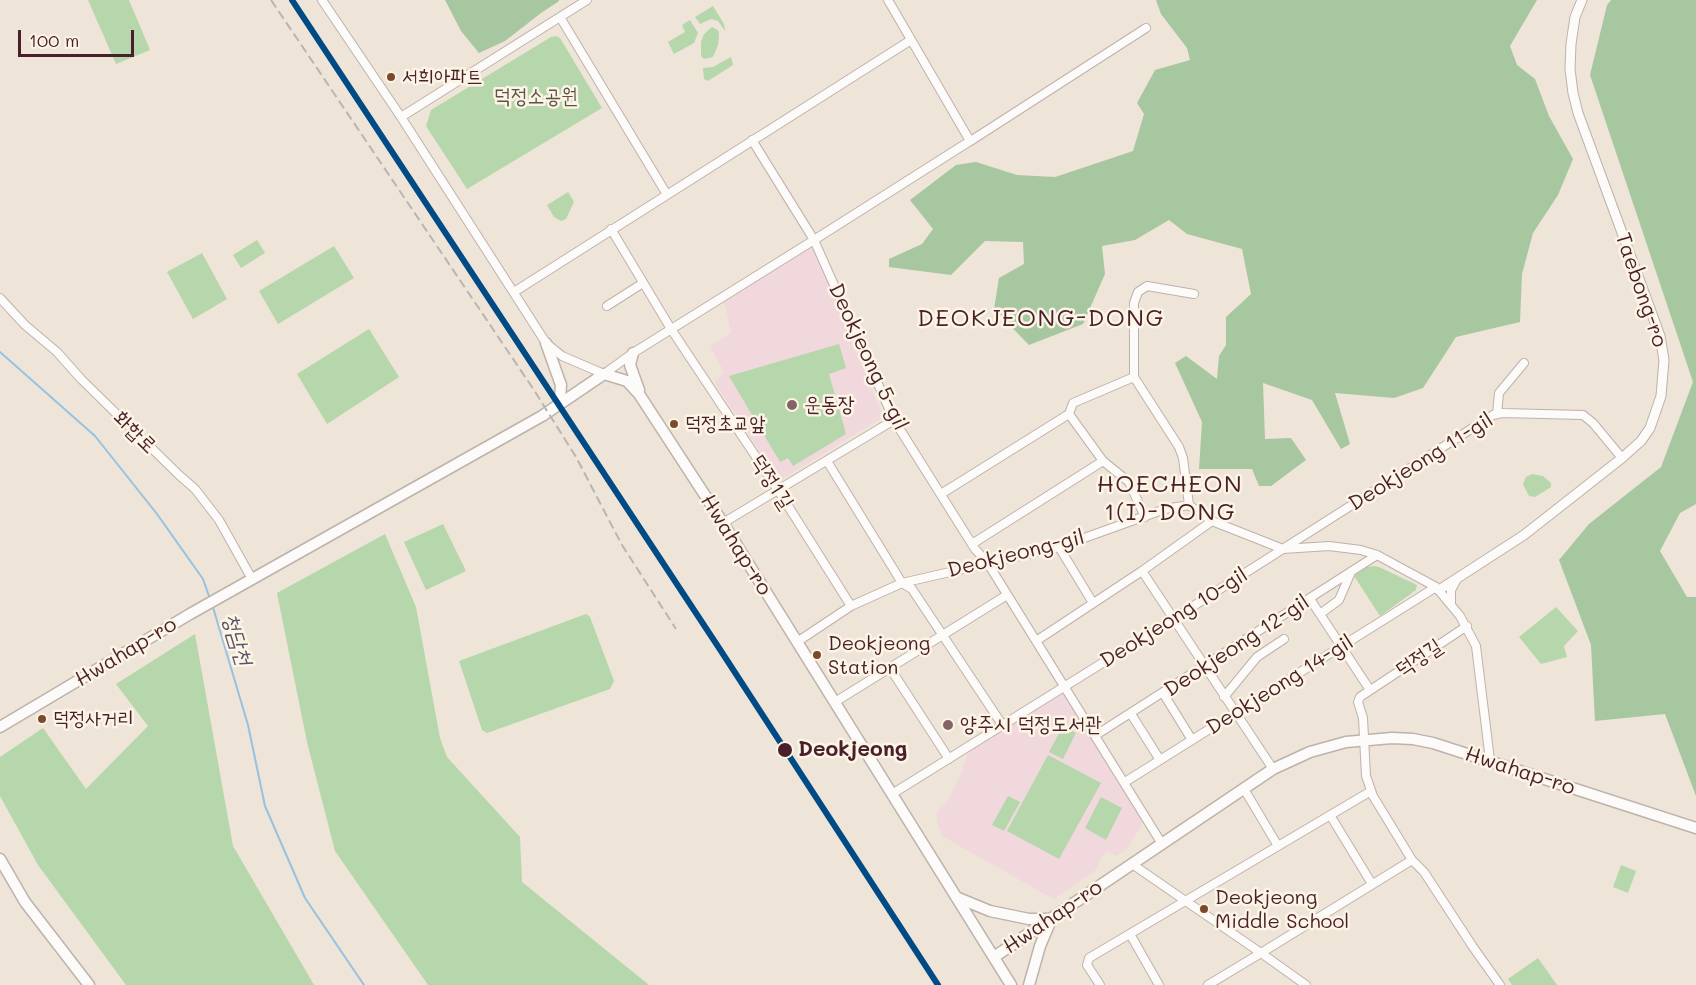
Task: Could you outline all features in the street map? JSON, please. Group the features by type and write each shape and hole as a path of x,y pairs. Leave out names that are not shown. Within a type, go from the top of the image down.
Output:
{"main road":[{"path":"546,343 561,385 561,404"},
{"path":"629,356 642,399"},
{"path":"252,579 542,416 604,374"},
{"name":"Hwahap-ro","path":"604,374 627,381 642,399 723,523 994,957 1273,769 1310,752 1363,739 1413,739 1490,760 1696,828"},
{"name":"Hwahap-ro","path":"0,727 252,579"},
{"path":"0,721 21,715"},
{"path":"0,860 25,902 89,985"},
{"path":"955,896 990,911 1029,919 1051,919 1040,946 1029,985"},
{"path":"994,957 1011,985"}],"street":[{"path":"322,0 402,117 546,343 562,356 604,374 671,329 1146,28"},
{"path":"402,117 587,0"},
{"path":"888,0 970,136 969,142"},
{"name":"Taebong-ro","path":"1437,588 1524,536 1622,458 1641,441 1650,428 1661,396 1664,360 1660,336 1578,114 1573,93 1570,69 1571,44 1575,17 1582,0"},
{"path":"560,17 666,194"},
{"path":"514,291 911,40"},
{"name":"Deokjeong 5-gil","path":"752,140 814,240 894,420 972,544 987,562 1162,844"},
{"name":"덕정1길","path":"611,229 671,329 778,490 851,606"},
{"path":"607,306 643,283"},
{"path":"1194,294 1150,286 1143,287 1138,292 1134,303 1134,377 1182,453 1189,506 1212,521 1284,549 1344,547 1377,555 1437,588 1467,626 1479,657 1490,760"},
{"name":"화합로","path":"0,298 179,476 195,489 219,520 252,579"},
{"path":"1497,414 1499,393 1524,363"},
{"path":"941,494 1069,414 1073,403 1134,377"},
{"path":"1069,414 1102,461 1129,482 1145,517"},
{"name":"Deokjeong 11-gil","path":"1284,549 1479,423 1497,414 1583,415 1593,423 1622,458"},
{"path":"723,523 894,420"},
{"path":"826,461 902,583 912,589 1003,726"},
{"path":"972,544 1102,461"},
{"name":"Deokjeong-gil","path":"797,642 851,606 902,583 1059,547 1171,508 1189,506"},
{"path":"1036,641 1142,571 1212,521"},
{"path":"1313,530 1314,538 1321,547"},
{"path":"1059,547 1093,603"},
{"name":"Deokjeong 10-gil","path":"892,794 1284,549"},
{"name":"Deokjeong 12-gil","path":"1096,735 1377,555"},
{"path":"1142,571 1273,769"},
{"path":"1320,614 1339,600 1351,572"},
{"path":"1427,581 1441,582 1458,577"},
{"path":"1452,605 1451,590 1458,577"},
{"name":"Deokjeong 14-gil","path":"1125,782 1437,588"},
{"path":"835,702 1007,595"},
{"path":"1310,599 1370,690 1358,701 1363,718 1366,776 1371,791 1412,860 1424,872 1500,985"},
{"name":"덕정길","path":"1370,690 1467,626"},
{"path":"1224,697 1257,657 1284,639"},
{"path":"890,668 949,759"},
{"path":"1163,693 1192,740"},
{"path":"1131,714 1160,760"},
{"path":"1244,789 1278,846"},
{"path":"1100,985 1087,965 1087,960 1371,791"},
{"path":"1330,815 1372,884"},
{"path":"1208,985 1412,860"},
{"path":"1132,864 1306,985"},
{"path":"1130,934 1159,985"}],"shaded area":[{"path":"813,246 883,417 779,481 715,383 724,372 710,346 731,333 724,301"},
{"path":"1058,694 1066,696 1143,822 1128,848 1116,856 1106,851 1097,869 1054,899 942,836 937,821 938,811 948,801 963,769 968,751"}],"green space":[{"path":"88,0 129,0 150,50 116,64"},
{"path":"445,0 559,1 505,41 479,53 461,31"},
{"path":"1156,0 1537,0 1510,46 1517,65 1535,79 1549,116 1573,159 1558,195 1533,233 1522,274 1520,322 1456,337 1423,388 1394,398 1335,393 1350,444 1341,449 1312,400 1263,383 1265,439 1291,438 1306,460 1271,486 1259,486 1252,469 1199,469 1202,422 1175,363 1186,356 1217,379 1219,356 1226,345 1226,317 1251,294 1242,249 1187,234 1169,220 1135,240 1102,246 1105,274 1083,324 1029,345 994,309 999,278 1024,264 1023,242 985,241 951,275 889,267 889,259 922,244 933,229 910,200 956,165 976,162 1017,175 1055,177 1133,151 1144,114 1137,103 1155,70 1190,60 1187,48 1161,14"},
{"path":"1611,0 1696,0 1696,504 1680,513 1660,551 1687,597 1696,597 1696,796 1665,714 1595,721 1591,645 1559,560 1589,524 1661,467 1693,382 1590,75 1607,5"},
{"path":"713,6 724,24 725,31 718,21 711,19 700,24 695,17"},
{"path":"690,20 698,33 694,43 674,54 668,42 685,32 682,25"},
{"path":"712,27 718,30 718,45 713,57 704,59 701,56 701,42 704,34"},
{"name":"덕정소공원","path":"556,36 560,38 602,108 467,189 426,126 431,110"},
{"path":"731,57 733,65 708,81 704,79 703,68 713,67"},
{"path":"568,192 574,202 566,219 561,221 554,217 547,205"},
{"path":"257,240 265,253 241,268 233,255"},
{"path":"334,246 354,278 278,324 259,291"},
{"path":"202,253 227,299 193,319 167,272"},
{"path":"369,329 399,377 327,424 297,374"},
{"name":"운동장","path":"839,344 846,368 829,374 846,434 793,466 788,458 780,462 729,376"},
{"path":"1532,474 1543,476 1551,483 1551,487 1535,497 1529,496 1523,484 1526,477"},
{"path":"443,524 466,571 426,590 404,542"},
{"path":"385,534 416,607 440,738 447,757 520,837 522,882 649,985 428,985 335,851 307,742 277,593"},
{"path":"1374,566 1417,585 1416,590 1380,616 1354,576 1367,567"},
{"path":"1556,607 1578,631 1564,646 1567,657 1541,664 1519,637"},
{"path":"586,614 590,617 614,681 610,689 487,733 482,730 459,661"},
{"path":"195,634 233,846 314,985 126,985 38,865 0,796 0,757 43,728 86,789 148,726 116,684"},
{"path":"1063,726 1076,733 1063,759 1049,752"},
{"path":"1048,755 1101,783 1059,859 1007,831"},
{"path":"1008,796 1020,802 1004,831 992,825"},
{"path":"1101,797 1122,808 1106,840 1085,828"},
{"path":"1621,865 1636,871 1628,893 1613,887"},
{"path":"1538,958 1557,985 1512,985 1508,979"}],"waterway":[{"name":"청담천","path":"0,352 95,436 157,514 203,579 210,599"},
{"name":"청담천","path":"212,604 248,725 265,806 305,898 364,985"}],"railway":[{"path":"271,0 534,390 576,457 622,545 676,629"}],"transit line":[{"path":"292,0 938,985"}],"place":[{"name":"서희아파트","path":"391,77"},
{"name":"운동장","path":"792,405"},
{"name":"덕정초교앞","path":"674,424"},
{"name":"Deokjeong Station","path":"817,655"},
{"name":"덕정사거리","path":"42,719"},
{"name":"양주시 덕정도서관","path":"948,725"},
{"name":"Deokjeong","path":"785,750"},
{"name":"Deokjeong Middle School","path":"1204,909"}],"district":[{"name":"DEOKJEONG-DONG","path":"1041,319"},
{"name":"HOECHEON 1(I)-DONG","path":"1170,499"}]}
